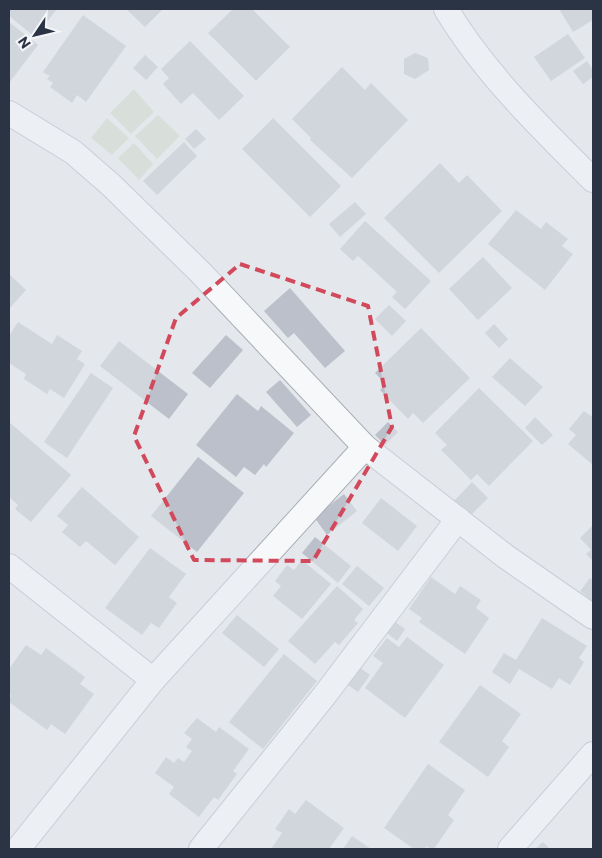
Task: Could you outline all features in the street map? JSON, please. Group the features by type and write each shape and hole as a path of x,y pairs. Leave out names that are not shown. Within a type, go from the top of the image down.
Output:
{"street":[{"path":"446,9 482,62 536,122 593,180"},
{"path":"9,113 73,152 111,185 201,273 365,447 505,556 593,617"},
{"path":"18,849 153,680 365,447"},
{"path":"201,849 324,696 458,519"},
{"path":"9,566 153,680"},
{"path":"510,849 593,754"}],"highlighted area":[{"path":"240,264 368,306 392,427 313,561 194,560 134,436 176,318"}],"green space":[{"path":"134,89 154,112 131,134 110,113"},
{"path":"158,115 180,136 157,159 135,136"},
{"path":"107,118 129,138 112,155 91,138"},
{"path":"134,143 153,164 139,180 118,158"}],"building":[{"path":"9,9 57,9 35,37 9,16"},
{"path":"126,9 163,9 145,27"},
{"path":"233,9 252,9 290,47 256,81 208,33"},
{"path":"559,9 593,9 593,20 573,32"},
{"path":"83,15 126,46 86,102 77,95 72,103 50,87 53,83 47,79 50,76 43,72"},
{"path":"9,22 38,45 9,83"},
{"path":"568,34 585,58 551,81 534,57"},
{"path":"190,41 244,96 219,120 193,93 181,104 163,84 169,78 161,69"},
{"path":"415,53 428,58 429,70 415,79 404,74 404,59"},
{"path":"145,55 158,67 146,80 133,68"},
{"path":"587,61 593,70 593,77 583,84 573,71"},
{"path":"342,67 365,90 371,83 408,120 352,178 310,140 311,138 292,119"},
{"path":"273,118 341,186 310,217 242,149"},
{"path":"196,129 206,139 194,149 185,139"},
{"path":"184,142 197,156 157,195 143,181"},
{"path":"440,163 459,183 467,175 502,211 439,273 384,218"},
{"path":"355,202 366,214 340,237 329,224"},
{"path":"516,210 541,229 546,222 568,239 562,246 573,254 545,290 488,244"},
{"path":"365,221 431,281 405,309 392,297 397,292 358,256 353,261 340,249"},
{"path":"483,257 512,288 478,320 449,289"},
{"path":"9,274 26,290 9,309"},
{"path":"290,288 345,351 325,368 294,333 288,338 264,311"},
{"path":"389,305 406,321 392,336 375,319"},
{"path":"18,322 52,344 57,335 82,351 77,359 85,364 64,398 50,389 47,394 24,379 26,374 9,363 9,336"},
{"path":"494,324 508,339 499,348 485,333"},
{"path":"421,328 470,378 423,423 413,413 408,419 380,390 386,384 375,373"},
{"path":"226,335 243,350 210,388 192,373"},
{"path":"119,341 188,394 169,419 100,366"},
{"path":"510,358 543,387 525,406 492,377"},
{"path":"91,373 113,388 67,458 44,442"},
{"path":"280,380 311,415 297,427 266,392"},
{"path":"479,388 533,441 489,486 477,474 471,480 441,450 447,445 435,433"},
{"path":"237,394 258,411 261,406 294,433 266,467 264,464 255,475 244,467 236,477 196,445"},
{"path":"584,411 591,416 593,413 593,465 568,444 576,435 569,429"},
{"path":"535,417 553,435 542,445 525,428"},
{"path":"9,422 71,475 31,522 15,509 18,505 9,497"},
{"path":"388,422 398,432 385,445 375,435"},
{"path":"198,457 244,493 197,552 151,516"},
{"path":"472,482 488,498 468,518 453,502"},
{"path":"82,487 139,537 115,565 86,541 80,547 62,532 68,525 57,516"},
{"path":"344,494 357,511 327,535 314,517"},
{"path":"381,498 417,526 398,551 362,523"},
{"path":"593,525 593,561 586,554 591,550 580,538"},
{"path":"315,537 351,566 338,583 302,553"},
{"path":"150,548 186,574 169,597 177,603 159,628 151,623 142,635 105,608"},
{"path":"302,560 331,584 302,619 273,596 281,586 275,581 287,565 294,570"},
{"path":"357,566 384,588 369,606 342,584"},
{"path":"431,577 455,594 460,586 481,600 476,608 489,618 465,654 419,622 422,618 409,609"},
{"path":"590,578 593,580 593,602 580,591"},
{"path":"337,586 363,609 354,620 358,623 339,645 335,642 315,664 288,641"},
{"path":"237,615 279,649 264,667 222,633"},
{"path":"542,618 587,646 579,658 584,662 570,685 559,678 552,689 519,669 510,684 492,672 504,653 516,660"},
{"path":"391,619 405,629 397,641 383,630"},
{"path":"407,637 444,665 405,718 365,688 383,663 373,656 387,638 399,647"},
{"path":"26,645 41,655 46,648 85,677 80,684 94,694 65,734 51,724 47,730 9,702 11,695 9,693 9,669"},
{"path":"284,654 317,681 263,749 229,722"},
{"path":"356,665 370,675 358,692 345,683"},
{"path":"480,685 521,714 502,741 509,747 488,777 439,742"},
{"path":"197,718 216,732 219,727 249,749 233,771 237,774 218,800 214,797 199,817 169,794 174,787 155,773 166,757 174,763 178,758 184,762 192,751 186,747 192,739 184,733"},
{"path":"428,764 465,790 448,815 454,820 434,849 426,847 424,849 414,849 384,828"},
{"path":"306,800 344,828 329,849 271,849 282,833 275,829 289,809 295,814"},
{"path":"352,836 371,849 343,849"},
{"path":"543,842 550,849 535,849"}]}
